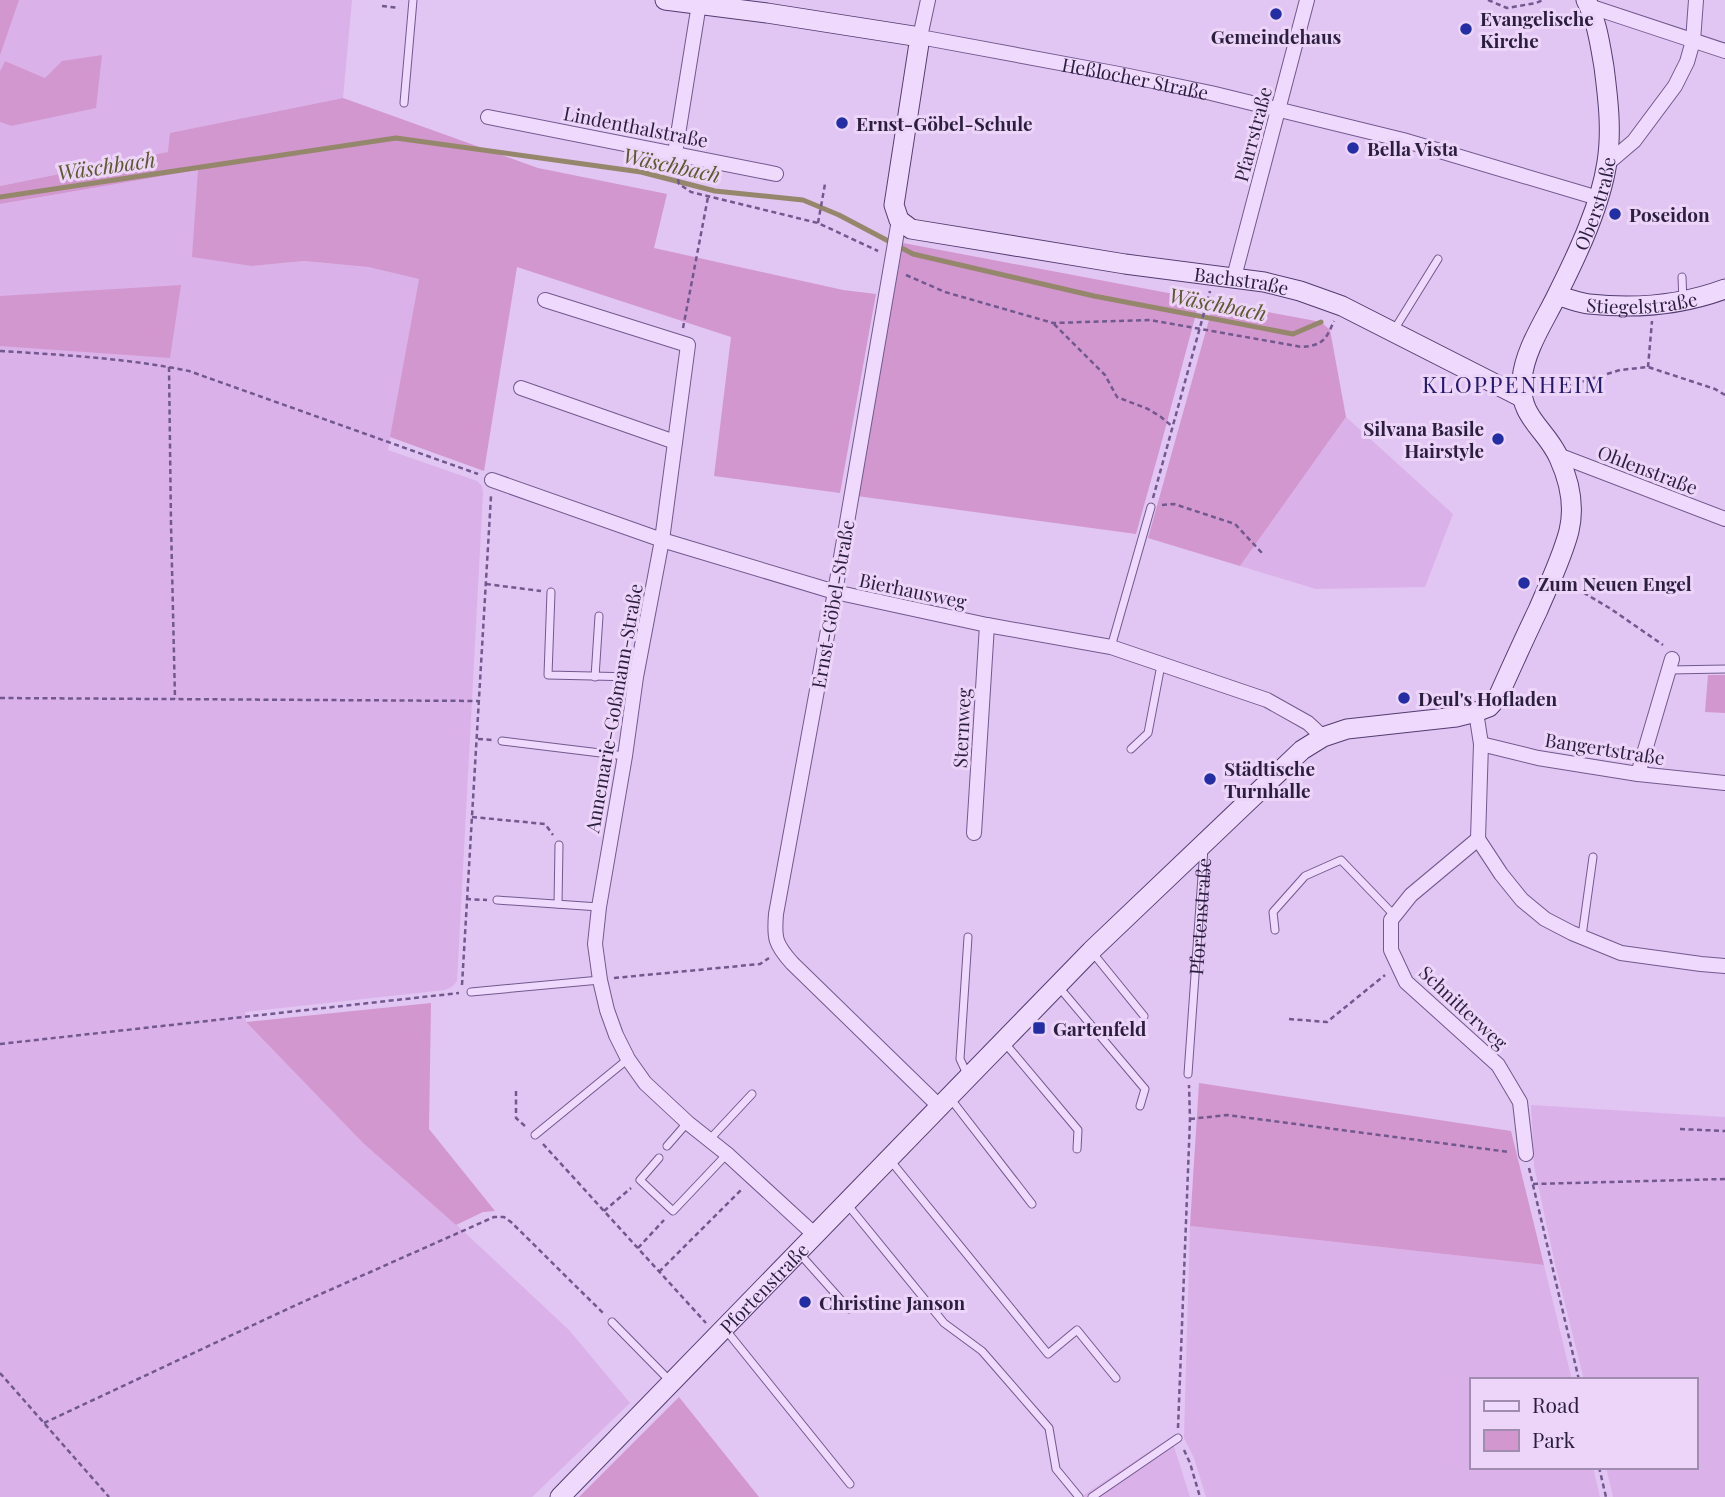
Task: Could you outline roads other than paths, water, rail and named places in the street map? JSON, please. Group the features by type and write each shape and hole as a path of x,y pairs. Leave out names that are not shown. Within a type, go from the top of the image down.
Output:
{"street":[{"name":"Heßlocher Straße","path":"665,0 920,37 1211,93 1403,141 1598,198"},
{"path":"920,37 928,0"},
{"name":"Pfarrstraße","path":"1234,278 1307,0"},
{"path":"1607,164 1634,141 1675,86 1687,62 1693,41 1696,0"},
{"path":"1588,3 1725,51"},
{"name":"Oberstraße","path":"1521,399 1522,376 1531,347 1579,250 1607,164 1610,132 1605,74 1596,25 1588,3"},
{"path":"675,153 698,4"},
{"name":"Ernst-Göbel-Straße","path":"920,37 894,205 898,225 775,929 780,950 945,1102"},
{"name":"Lindenthalstraße","path":"488,117 776,174"},
{"name":"Bachstraße","path":"898,225 925,232 1125,264 1264,282 1300,291 1342,306 1394,331 1521,399"},
{"name":"Stiegelstraße","path":"1557,296 1588,304 1653,305 1683,301 1725,289"},
{"name":"Annemarie-Goßmann-Straße","path":"545,300 688,345 662,540 636,677 599,907 595,944 607,1010 628,1059 645,1083 815,1236"},
{"path":"521,388 675,442"},
{"path":"1322,737 1347,729 1456,717 1489,707 1498,697 1553,576 1569,529 1571,506 1569,485 1558,455 1521,399"},
{"name":"Ohlenstraße","path":"1558,455 1725,519"},
{"name":"Bierhausweg","path":"492,480 662,540 835,592 987,625 1111,647 1267,701 1308,723 1322,737"},
{"name":"Sternweg","path":"974,833 987,625"},
{"path":"1638,774 1670,665"},
{"path":"1476,712 1481,744 1478,839 1522,900 1545,919 1621,953 1725,966"},
{"name":"Pfortenstraße","path":"560,1497 1091,951 1302,750 1322,737"},
{"name":"Bangertstraße","path":"1481,744 1538,758 1638,774 1725,783"},
{"path":"1395,916 1411,895 1478,839"},
{"name":"Schnitterweg","path":"1395,916 1391,920 1391,950 1406,982 1498,1065 1520,1102 1526,1154"}],"lane":[{"path":"404,103 413,0"},
{"path":"1394,331 1438,258"},
{"path":"1682,277 1683,301"},
{"path":"1111,647 1151,507"},
{"path":"551,592 548,675 636,677"},
{"path":"596,677 599,616"},
{"path":"1132,749 1148,733 1161,664"},
{"path":"1670,665 1725,669"},
{"path":"502,741 625,756"},
{"name":"Pfortenstraße","path":"1188,1074 1204,844"},
{"path":"558,904 559,845"},
{"path":"1582,937 1593,857"},
{"path":"1275,930 1273,912 1305,876 1341,860 1395,916"},
{"path":"497,900 599,907"},
{"path":"968,937 960,1059 968,1077"},
{"path":"1091,951 1144,1016"},
{"path":"471,992 600,980"},
{"path":"1058,985 1145,1089 1140,1106"},
{"path":"1003,1041 1078,1130 1077,1149"},
{"path":"535,1135 628,1059"},
{"path":"710,1139 752,1094"},
{"path":"945,1102 1032,1204"},
{"path":"667,1146 688,1123"},
{"path":"659,1158 640,1180 673,1211 727,1154"},
{"path":"889,1159 1048,1354 1077,1330 1116,1378"},
{"path":"846,1203 944,1323 982,1351 1049,1428 1056,1469 1079,1497"},
{"path":"799,1252 849,1309"},
{"path":"612,1322 672,1382"},
{"path":"721,1332 850,1484"},
{"path":"1092,1497 1178,1438"}],"waterway":[{"name":"Wäschbach","path":"0,197 396,138 641,172 715,191 803,200 839,215 913,254 1094,296 1293,334 1321,322"}],"place":[{"name":"Gemeindehaus","path":"1276,14"},
{"name":"Evangelische Kirche","path":"1466,29"},
{"name":"Ernst-Göbel-Schule","path":"842,123"},
{"name":"Bella Vista","path":"1353,148"},
{"name":"Poseidon","path":"1615,214"},
{"name":"Silvana Basile Hairstyle","path":"1498,439"},
{"name":"Zum Neuen Engel","path":"1524,583"},
{"name":"Deul's Hofladen","path":"1404,698"},
{"name":"Städtische Turnhalle","path":"1210,779"},
{"name":"Gartenfeld","path":"1039,1028"},
{"name":"Christine Janson","path":"805,1302"}],"district":[{"name":"KLOPPENHEIM","path":"1514,383"}]}
